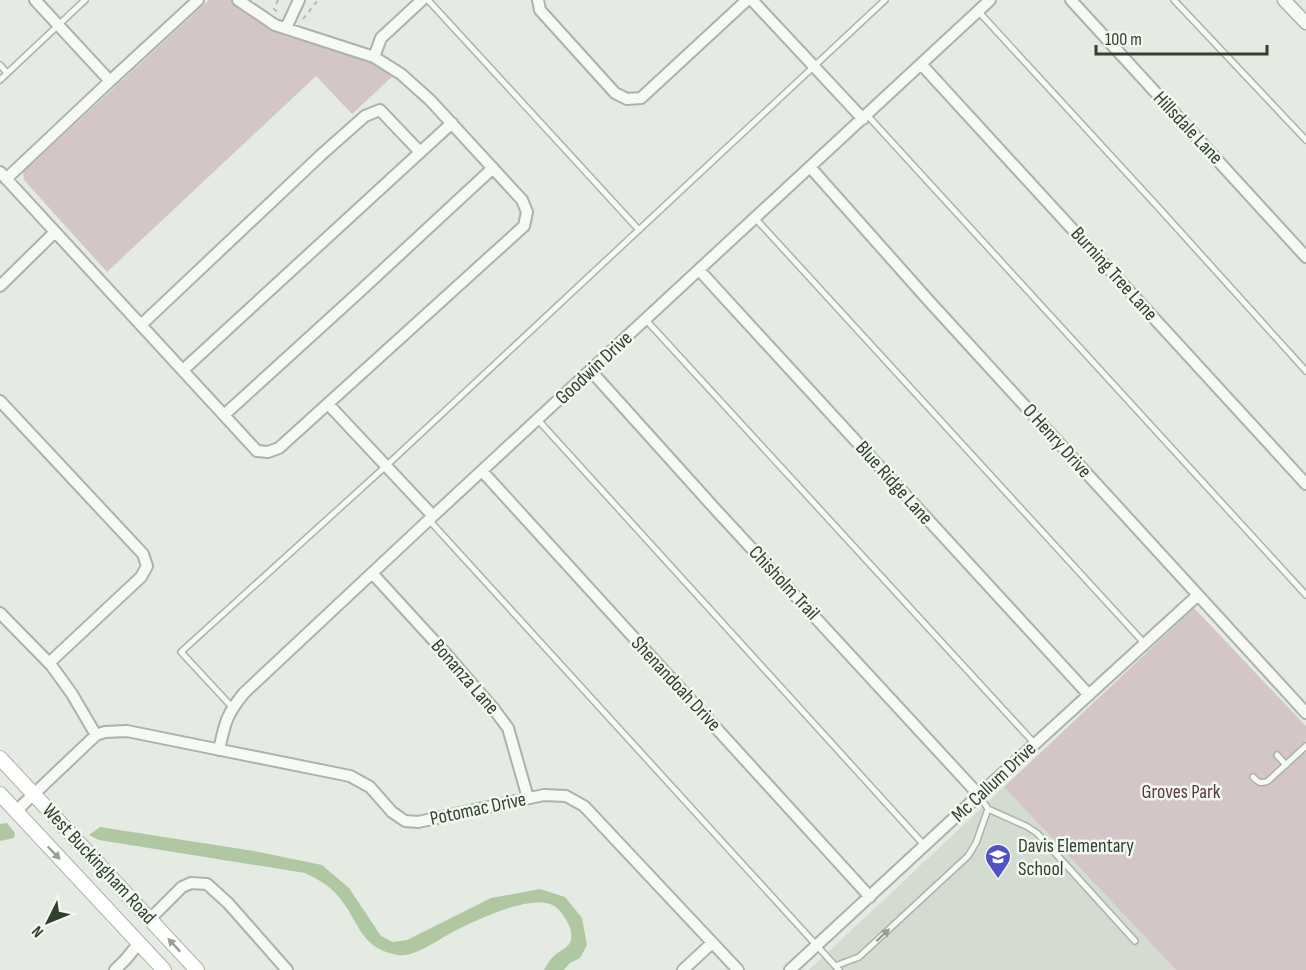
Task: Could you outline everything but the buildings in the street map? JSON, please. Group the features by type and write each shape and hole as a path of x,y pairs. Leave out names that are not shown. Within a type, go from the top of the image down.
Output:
{"main road":[{"name":"West Buckingham Road","path":"0,758 197,970"},
{"name":"West Buckingham Road","path":"0,794 164,970"},
{"path":"139,943 147,930 150,919"}],"street":[{"path":"34,0 110,81"},
{"path":"198,0 3,175 257,451 268,452 279,448 524,226 527,212 522,200 452,123 401,74 374,57 275,25 238,0"},
{"path":"286,28 299,0"},
{"path":"374,57 381,38 422,0"},
{"path":"538,0 540,10 615,93 627,99 641,98 747,0"},
{"path":"752,0 814,67 865,117"},
{"name":"Goodwin Drive","path":"219,750 225,721 232,707 244,693 990,0"},
{"name":"Hillsdale Lane","path":"1071,0 1306,257"},
{"path":"1284,0 1303,15"},
{"name":"Burning Tree Lane","path":"921,64 1306,484"},
{"path":"141,325 365,116 380,110 420,153"},
{"path":"183,370 452,123"},
{"name":"O Henry Drive","path":"810,167 929,301 1306,713"},
{"path":"224,415 493,168"},
{"path":"2,281 56,232"},
{"name":"Blue Ridge Lane","path":"699,270 1089,695"},
{"name":"Chisholm Trail","path":"591,371 979,795"},
{"path":"0,401 143,554 147,566 141,577 49,663"},
{"path":"328,404 431,518"},
{"name":"Shenandoah Drive","path":"482,471 870,897"},
{"name":"Bonanza Lane","path":"372,573 455,664 508,728 528,798"},
{"name":"Mc Callum Drive","path":"790,970 1198,595"},
{"path":"0,613 49,663 72,694 96,735 16,811"},
{"name":"Potomac Drive","path":"96,735 105,732 127,731 350,777 370,787 392,812 405,821 418,822 544,795 566,796 584,806 738,970"},
{"path":"150,919 182,887 191,883 207,884 228,903 287,970"},
{"path":"115,970 139,943"},
{"path":"683,970 712,943"}],"lane":[{"path":"0,80 85,0"},
{"path":"428,0 639,230"},
{"path":"232,707 181,652 386,466 885,0"},
{"path":"1174,0 1306,140"},
{"path":"978,11 1306,371"},
{"path":"0,65 7,73"},
{"path":"865,117 1306,595"},
{"path":"755,218 1145,644"},
{"path":"646,320 1035,744"},
{"path":"538,420 925,846"},
{"path":"431,518 837,968 860,957 968,856 976,843 988,809"},
{"path":"1253,777 1259,783 1268,781 1306,746"},
{"path":"1277,755 1286,765"},
{"path":"979,795 988,809 1036,833 1135,941"}],"path":[{"path":"278,0 274,9 278,12"},
{"path":"300,20 318,0"}],"shaded area":[{"name":"Davis Elementary School","path":"1004,787 1176,970 809,970"},
{"path":"7,823 15,833 14,838 0,841 0,824"},
{"path":"100,827 254,851 322,865 349,888 381,936 393,942 407,940 491,898 540,889 565,897 582,918 587,945 580,958 570,963 564,970 544,970 553,957 569,945 571,933 567,921 558,909 547,903 535,903 520,905 488,916 410,954 397,955 374,946 361,932 345,905 334,892 305,873 99,840 89,835"}],"green space":[{"path":"209,0 231,0 285,36 370,62 394,75 352,114 316,76 107,272 24,180 23,172"},
{"name":"Groves Park","path":"1194,608 1306,726 1306,970 1176,970 1004,787"}],"place":[{"name":"Davis Elementary School","path":"998,880"}]}
